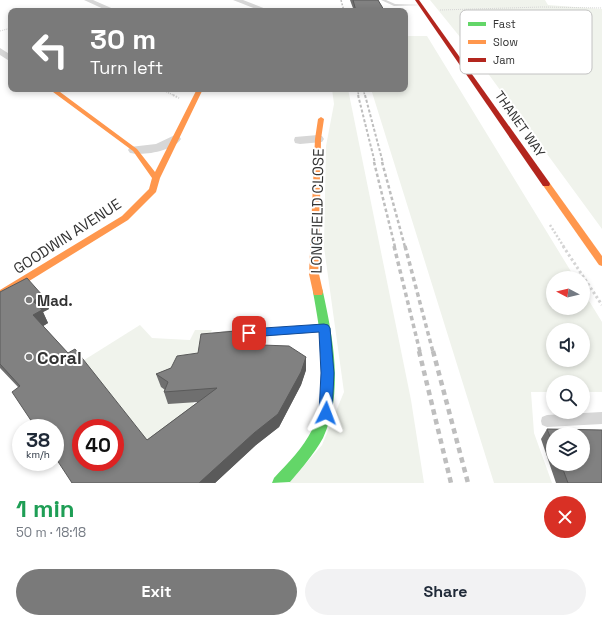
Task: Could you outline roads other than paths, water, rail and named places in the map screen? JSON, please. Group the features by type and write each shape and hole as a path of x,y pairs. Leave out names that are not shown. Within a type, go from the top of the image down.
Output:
{"street":[{"path":"87,0 107,8"},
{"path":"236,0 261,8"},
{"name":"THANET WAY","path":"420,5 460,62"},
{"name":"THANET WAY","path":"469,74 602,263"},
{"path":"56,92 135,150 156,178"},
{"name":"GOODWIN AVENUE","path":"0,295 125,218 153,190 156,178 198,92"},
{"name":"LONGFIELD CLOSE","path":"279,483 303,456 319,432 326,413 328,373 324,328 314,274 318,139 321,120"},
{"path":"135,150 159,148 175,139"},
{"name":"LONGFIELD CLOSE","path":"300,140 318,139"}],"lane":[{"path":"383,0 394,5 420,5"},
{"path":"218,335 324,328"},
{"path":"546,421 602,418"}],"railway":[{"path":"341,0 343,8"},
{"path":"358,92 359,96"},
{"path":"364,92 365,96"},
{"path":"358,95 375,163"},
{"path":"365,95 383,163"},
{"path":"374,162 395,247"},
{"path":"382,162 405,247"},
{"path":"394,246 420,352"},
{"path":"405,246 433,352"},
{"path":"419,351 451,483"},
{"path":"433,351 468,483"}],"place":[{"name":"Mad.","path":"29,300"},
{"name":"Coral","path":"29,357"}]}
